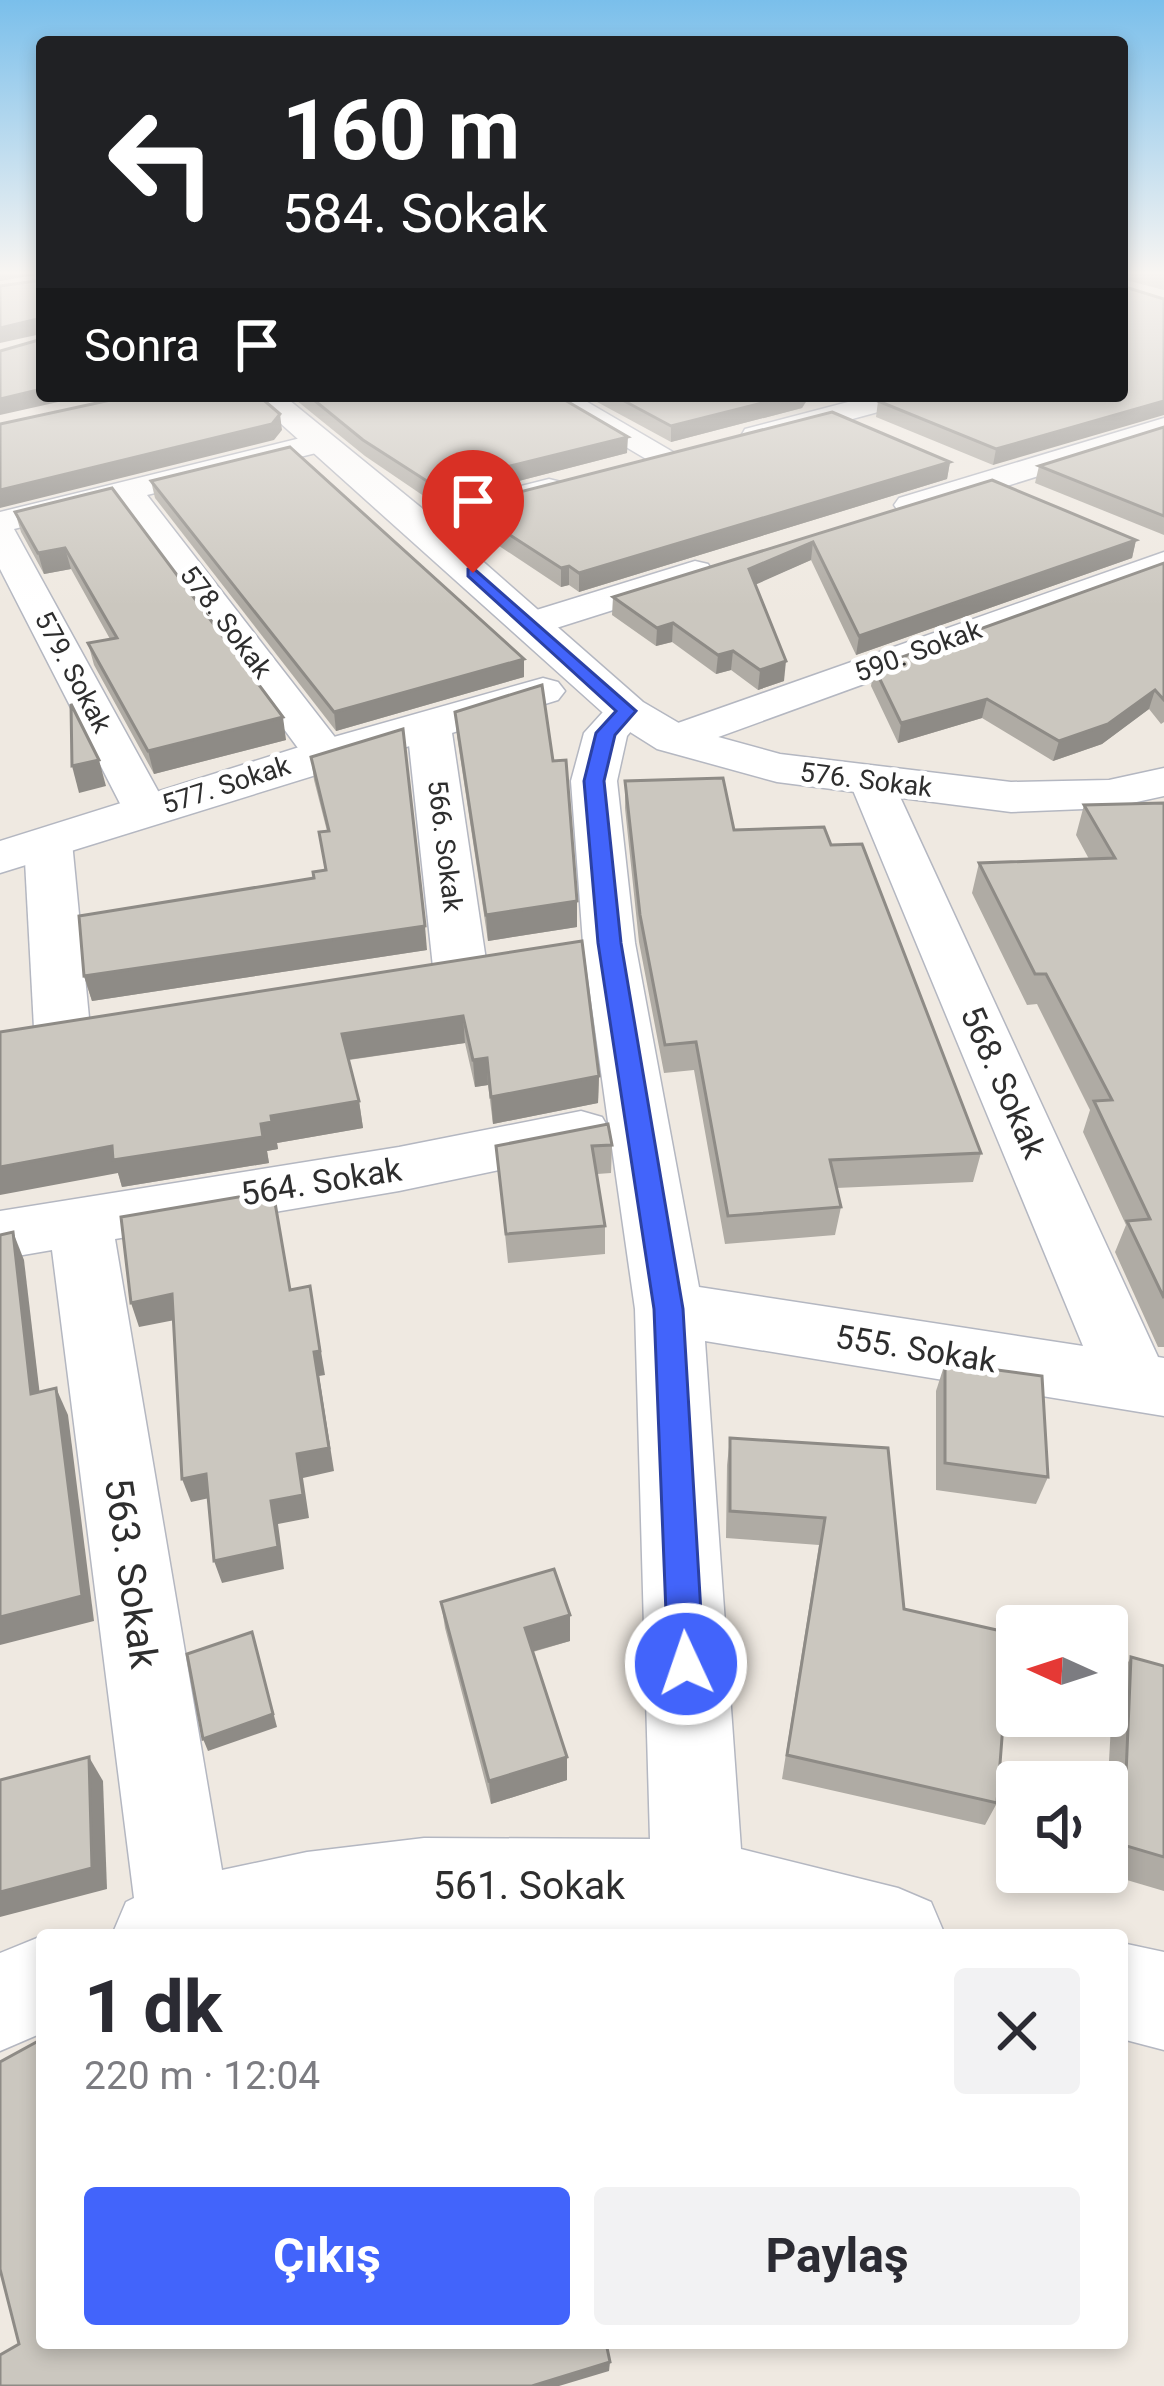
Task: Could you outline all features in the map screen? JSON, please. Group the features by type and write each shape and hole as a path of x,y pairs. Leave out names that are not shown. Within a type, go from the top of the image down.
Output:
{"street":[{"path":"272,402 631,708 606,733 594,781 588,946 641,1120 669,1309 697,1885"},
{"path":"566,402 669,459"},
{"path":"804,402 877,434"},
{"path":"623,470 882,402"},
{"path":"873,517 1164,427"},
{"path":"0,522 321,442"},
{"path":"943,462 1032,499"},
{"path":"416,522 577,482"},
{"name":"578. Sokak","path":"126,491 325,754"},
{"name":"579. Sokak","path":"0,534 146,811"},
{"name":"590. Sokak","path":"631,708 1157,553"},
{"path":"531,624 736,560"},
{"name":"577. Sokak","path":"24,850 429,725 631,708"},
{"name":"576. Sokak","path":"631,708 777,768 873,783 1068,797 1164,782"},
{"name":"566. Sokak","path":"429,725 459,967"},
{"name":"568. Sokak","path":"873,783 1149,1384"},
{"path":"24,850 64,1028"},
{"name":"564. Sokak","path":"0,1235 399,1169 641,1120"},
{"name":"563. Sokak","path":"80,1221 172,1929"},
{"name":"555. Sokak","path":"669,1309 1149,1384"},
{"name":"561. Sokak","path":"176,1929 307,1898 424,1884 697,1885 874,1929"},
{"path":"0,2002 36,1987"},
{"path":"1128,1992 1164,2001"}],"building":[{"path":"0,383 36,383 36,390 0,399"},
{"path":"1128,383 1164,383 1164,401 996,449 880,402 1128,402"},
{"path":"101,402 266,402 280,414 272,424 0,490 0,424"},
{"path":"316,402 568,402 628,437 433,485 363,440"},
{"path":"626,402 766,402 671,426"},
{"path":"832,412 950,462 579,573 569,566 561,568 465,506"},
{"path":"1164,427 1164,516 1039,466"},
{"path":"290,447 524,659 334,712 151,481"},
{"path":"992,480 1136,540 859,636 813,542 749,569 786,661 760,670 733,651 718,655 673,623 657,628 613,597"},
{"path":"112,488 283,717 148,751 88,643 117,638 65,548 38,553 15,512"},
{"path":"1164,563 1164,700 1155,690 1108,724 1059,741 987,699 901,723 874,667"},
{"path":"542,685 553,761 566,760 577,901 486,915 455,712"},
{"path":"71,704 99,760 72,766"},
{"path":"403,729 425,926 84,976 79,916 314,878 313,872 326,870 319,832 329,831 311,757"},
{"path":"723,778 734,830 824,827 831,845 862,844 981,1153 830,1160 841,1207 728,1216 696,1042 665,1045 640,915 625,781"},
{"path":"1164,803 1164,1298 1127,1221 1150,1219 1094,1101 1112,1100 1046,974 1035,974 979,863 1115,858 1084,805"},
{"path":"582,941 599,1076 491,1097 487,1058 473,1060 463,1016 342,1034 359,1101 271,1116 272,1122 261,1124 263,1137 113,1160 112,1146 0,1167 0,1032"},
{"path":"608,1124 612,1145 592,1146 605,1226 506,1234 496,1146"},
{"path":"273,1191 290,1290 310,1286 320,1351 314,1352 329,1448 297,1454 303,1495 271,1501 278,1547 214,1561 206,1474 182,1479 172,1294 131,1303 121,1217"},
{"path":"13,1232 31,1394 56,1388 82,1596 0,1617 0,1235"},
{"path":"945,1363 1042,1376 1048,1477 945,1463"},
{"path":"730,1438 888,1448 904,1609 996,1630 996,1737 1002,1737 1000,1761 996,1761 996,1803 787,1755 825,1518 730,1511"},
{"path":"554,1569 570,1615 525,1628 567,1757 489,1781 441,1602"},
{"path":"252,1632 273,1714 203,1739 187,1654"},
{"path":"1131,1657 1164,1666 1164,1857 1128,1846"},
{"path":"89,1757 92,1868 0,1892 0,1780"},
{"path":"36,2042 36,2349 607,2349 610,2362 532,2386 0,2386 0,2355 19,2344 0,2269 0,2062"}],"route":[{"path":"473,573 627,711 606,733 594,781 603,835 609,943 669,1309 686,1664"}]}
